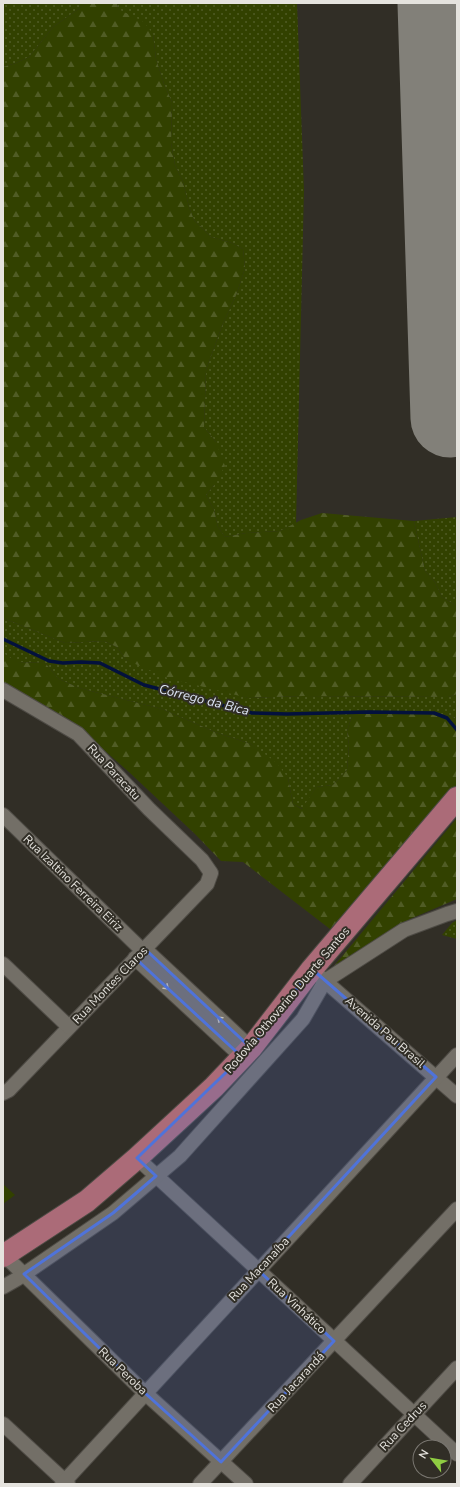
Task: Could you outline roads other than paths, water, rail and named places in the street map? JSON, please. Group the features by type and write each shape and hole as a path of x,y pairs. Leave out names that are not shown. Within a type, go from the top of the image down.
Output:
{"main road":[{"name":"Rodovia Othovarino Duarte Santos","path":"4,1255 87,1201 137,1158 214,1086 318,975 457,798"}],"street":[{"name":"Rua Paracatu","path":"3,690 78,734 149,809 202,860 211,873"},
{"name":"Rua Izaltino Ferreira Eiriz","path":"3,816 141,953 246,1052"},
{"name":"Rua Montes Claros","path":"3,1093 9,1090 207,884 211,873"},
{"path":"318,975 404,930 457,911"},
{"path":"3,964 69,1027"},
{"name":"Avenida Pau Brasil","path":"318,975 457,1096"},
{"name":"Rodovia Othovarino Duarte Santos","path":"3,1287 113,1213 180,1156 304,1019 318,975"},
{"name":"Rua Macanaíba","path":"65,1483 145,1393 457,1055"},
{"name":"Rua Vinhático","path":"137,1158 457,1454"},
{"name":"Rua Jacarandá","path":"200,1484 457,1209"},
{"name":"Rua Peroba","path":"4,1255 145,1393 246,1484"},
{"name":"Rua Cedrus","path":"350,1484 457,1368"},
{"path":"3,1424 65,1483"}],"waterway":[{"name":"Córrego da Bica","path":"3,639 49,661 63,663 100,663 144,685 252,713 434,713 447,718 457,730"}]}
